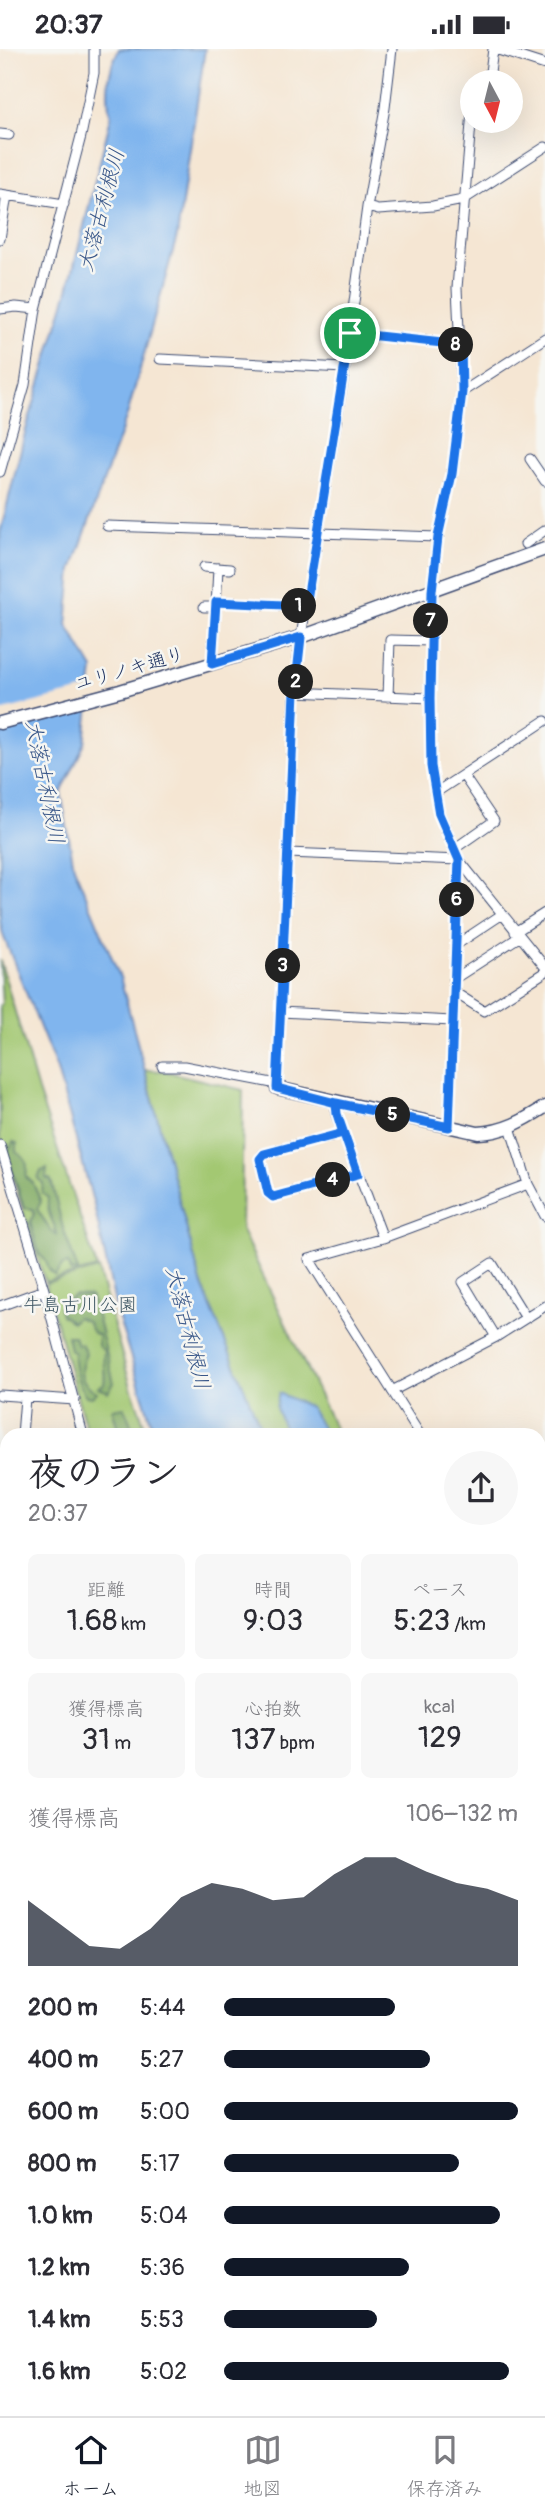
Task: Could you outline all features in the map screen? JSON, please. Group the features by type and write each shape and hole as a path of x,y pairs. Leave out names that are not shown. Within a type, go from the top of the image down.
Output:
{"street":[{"path":"0,472 24,386 36,309 64,204 94,73 94,49"},
{"path":"277,1088 295,692 301,637 345,368 367,207 386,108 392,49"},
{"path":"490,70 494,49 545,65"},
{"path":"454,992 484,1011 545,970 459,860 439,814 430,746 432,591 438,537 452,474 462,392 457,288 470,133"},
{"path":"367,207 378,210 433,206 463,200 545,147"},
{"path":"0,239 3,195 64,204"},
{"path":"0,309 36,309"},
{"path":"350,333 461,345"},
{"path":"462,392 545,338"},
{"path":"160,359 345,368"},
{"path":"530,459 545,481"},
{"path":"107,526 438,537"},
{"path":"525,544 545,530"},
{"name":"ユリノキ通り","path":"0,723 301,637 545,549"},
{"path":"204,567 230,569"},
{"path":"212,664 218,568"},
{"path":"204,607 306,606"},
{"path":"388,697 390,640 431,641"},
{"path":"295,692 430,698"},
{"path":"435,793 545,721"},
{"path":"454,849 494,821 463,775"},
{"path":"288,853 459,860"},
{"path":"449,1127 459,860"},
{"path":"454,979 545,913"},
{"path":"456,945 501,915"},
{"path":"281,1012 452,1021"},
{"path":"162,1066 184,1066 272,1083 277,1088 336,1103 478,1133 510,1127 545,1107"},
{"path":"336,1103 343,1133 383,1238"},
{"path":"510,1127 528,1184 545,1216"},
{"path":"343,1133 264,1154 260,1159 268,1193 273,1197 358,1174"},
{"path":"0,1145 44,1290 81,1428"},
{"path":"416,1428 309,1259 383,1238 528,1184"},
{"path":"496,1337 463,1283 492,1263 526,1318"},
{"path":"0,1306 44,1290"},
{"path":"392,1391 496,1337 545,1306"},
{"path":"1,1399 30,1396 75,1399"},
{"path":"23,1428 25,1398"}],"green space":[{"path":"0,960 38,1091 97,1268 45,1282 0,1136"},
{"path":"145,1070 164,1071 243,1090 241,1229 335,1428 261,1428 201,1283"},
{"path":"13,1142 17,1143 16,1152 26,1162 26,1177 33,1183 41,1202 37,1209 51,1231 57,1235 48,1210 48,1198 42,1193 43,1183 38,1179 41,1171 47,1169 46,1178 51,1180 63,1228 78,1271 70,1272 68,1264 63,1265 55,1276 39,1254 30,1222 33,1209 24,1208 7,1153"},
{"name":"牛島古川公園","path":"98,1269 131,1387 146,1428 86,1428 45,1283"},
{"path":"75,1295 90,1296 95,1308 114,1383 108,1392 98,1387 104,1384 105,1375 104,1351 98,1346 98,1335 93,1333 87,1321 77,1317 72,1322 61,1315 61,1304"},
{"path":"67,1336 74,1336 77,1345 81,1343 86,1354 81,1371 87,1384 97,1392 92,1397 86,1396 81,1387 75,1369 74,1353 70,1350"},
{"path":"124,1407 132,1428 118,1428 112,1409"}],"water":[{"name":"大落古利根川","path":"119,49 205,49 177,236 128,412 72,570 67,625 93,669 85,743 61,793 74,867 120,977 201,1283 261,1428 153,1428 117,1313 94,1205 57,1070 3,935 0,920 0,533 25,433 68,290 111,117 108,100 112,65"},
{"path":"279,1393 310,1407 322,1428 284,1428 276,1408"}],"pier":[{"path":"95,687 92,708 0,732 0,711"}],"route":[{"path":"350,333 306,606 216,602 212,664 301,637 295,692 277,1088 336,1103 337,1114 358,1174 273,1197 268,1193 260,1159 264,1154 343,1133 337,1114 336,1103 449,1127 459,860 439,814 431,766 430,698 432,591 438,537 452,474 462,392 461,345 350,333"}]}
